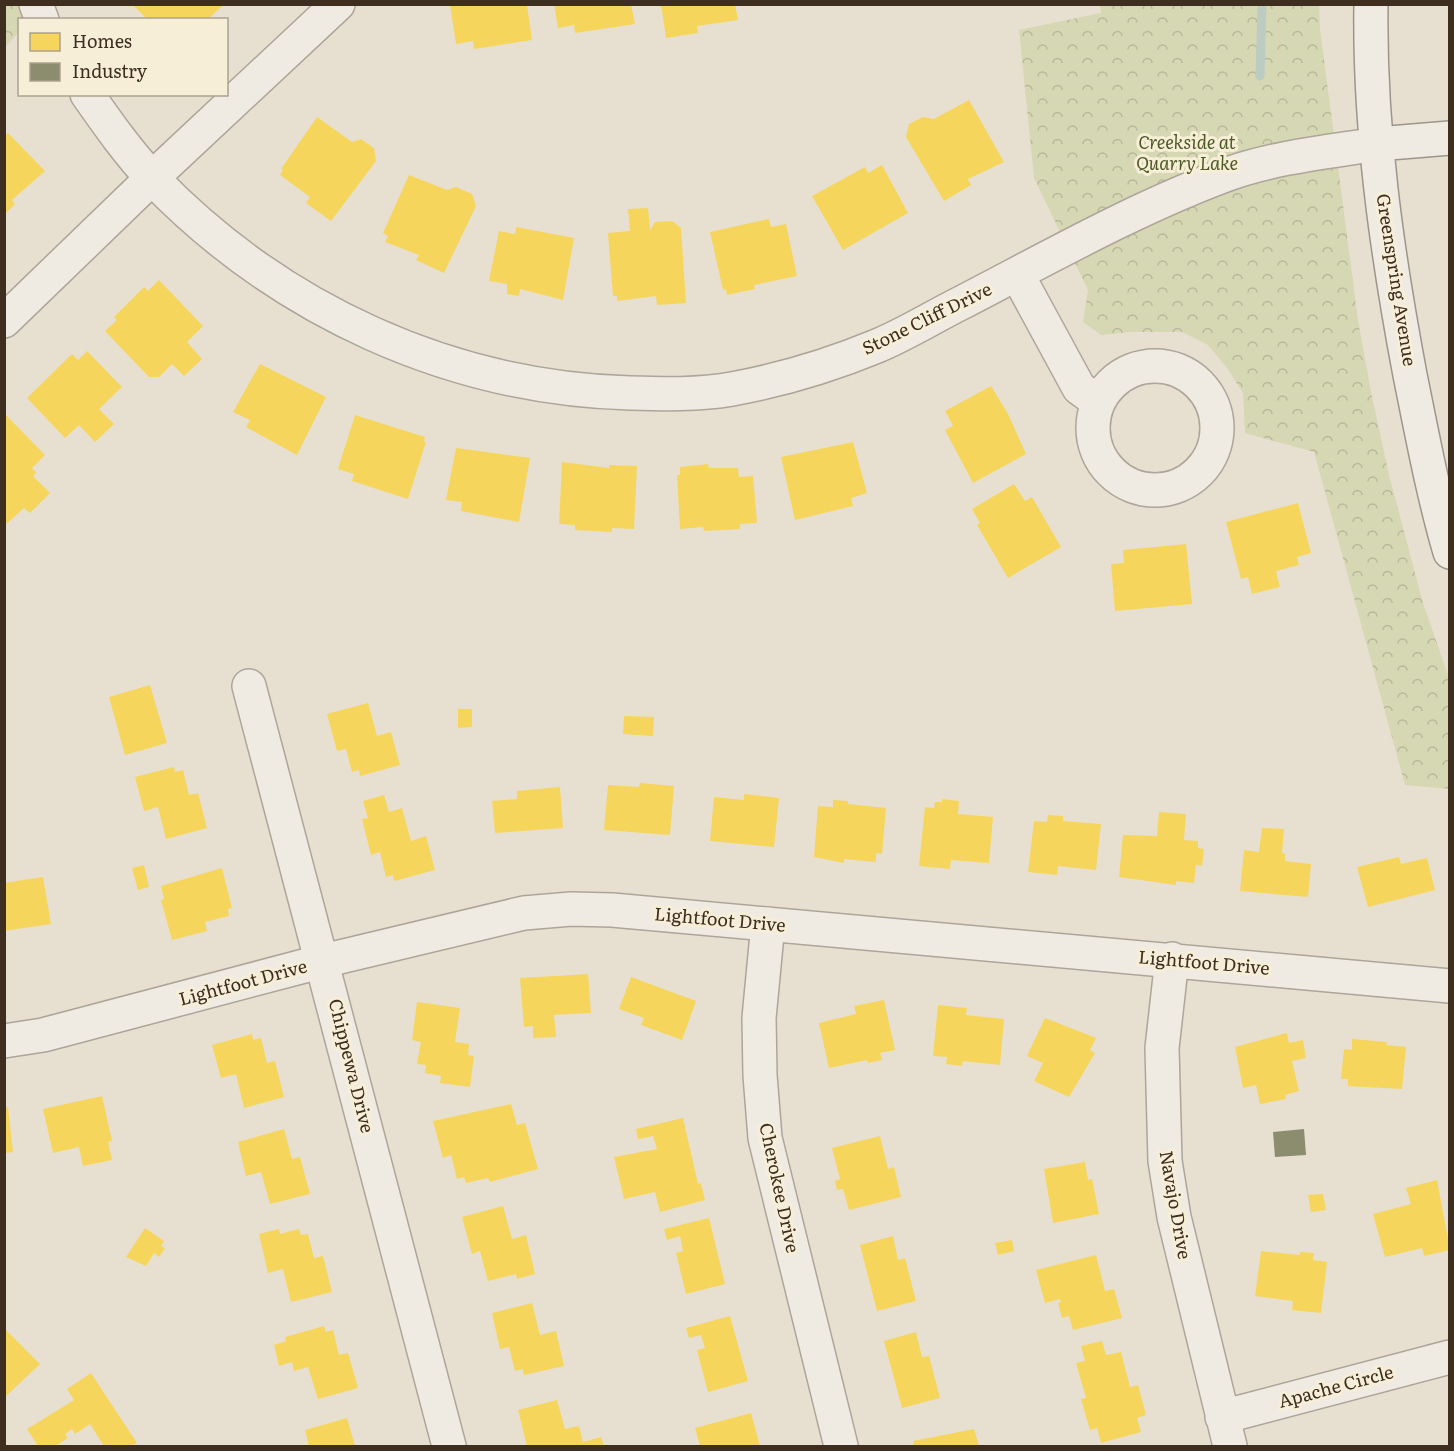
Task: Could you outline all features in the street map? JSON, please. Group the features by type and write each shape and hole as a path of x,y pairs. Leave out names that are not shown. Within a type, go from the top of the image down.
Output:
{"street":[{"path":"4,321 152,178 338,4"},
{"name":"Greenspring Avenue","path":"1371,4 1377,144 1400,317 1422,436 1449,552"},
{"name":"Stone Cliff Drive","path":"89,96 152,178 200,224 254,267 311,304 373,335 434,360 506,380 587,392 669,394 730,389 806,371 878,346 1170,197 1232,173 1290,157 1377,144 1449,138"},
{"path":"1017,274 1079,388 1098,402"},
{"name":"Chippewa Drive","path":"249,687 324,961 449,1446"},
{"name":"Lightfoot Drive","path":"4,1041 87,1024 324,961 524,913 571,909 612,910 1172,959 1449,986"},
{"name":"Cherokee Drive","path":"768,924 759,1018 760,1075 765,1138 778,1199 841,1446"},
{"name":"Navajo Drive","path":"1172,959 1162,1048 1165,1161 1174,1217 1226,1432"},
{"name":"Apache Circle","path":"1226,1432 1449,1357"}],"green space":[{"path":"5,5 46,5 32,18 18,18 18,33 5,47"},
{"name":"Creekside at Quarry Lake","path":"1100,5 1319,5 1320,29 1358,320 1370,387 1389,475 1423,603 1449,678 1449,789 1405,785 1314,452 1245,433 1243,393 1227,368 1208,345 1182,332 1131,332 1101,335 1083,322 1088,290 1034,178 1019,30 1101,13"}],"building: Homes":[{"path":"554,4 631,4 635,24 575,33 574,25 558,28"},
{"path":"661,4 735,4 738,20 697,26 698,33 666,38"},
{"path":"133,5 223,5 209,18 146,18"},
{"path":"450,5 527,5 532,40 474,49 473,41 456,44"},
{"path":"969,100 1004,162 968,179 971,185 944,201 906,137 909,124 923,117 934,119"},
{"path":"317,117 352,142 361,139 374,148 376,161 331,221 306,203 310,197 280,175 283,170 281,169"},
{"path":"8,133 45,171 12,200 15,204 5,214 5,136"},
{"path":"882,165 908,213 843,250 812,196 865,167 868,173"},
{"path":"409,175 447,190 456,187 472,194 476,206 444,273 416,260 419,255 385,242 388,236 383,233"},
{"path":"648,208 650,230 655,222 672,221 681,228 686,303 657,305 656,296 617,301 617,296 613,296 608,233 630,231 628,209"},
{"path":"769,219 771,227 786,224 797,276 754,285 755,289 727,295 726,289 723,290 710,232"},
{"path":"516,227 574,238 563,300 520,289 519,296 507,294 507,284 489,281 499,231 515,234"},
{"path":"159,280 203,326 187,342 202,359 184,376 172,364 159,377 149,377 105,331 117,320 114,317 144,287 148,291"},
{"path":"87,351 122,387 99,409 114,424 95,442 79,425 65,438 27,398 72,354 78,360"},
{"path":"260,364 326,397 297,455 246,427 250,420 233,412"},
{"path":"991,386 1008,414 1026,454 973,483 945,430 953,426 945,411"},
{"path":"6,415 45,455 32,468 36,473 33,476 50,493 30,513 24,508 4,526"},
{"path":"355,415 425,437 424,442 426,442 408,499 352,481 354,474 338,469"},
{"path":"853,442 867,493 851,498 853,506 795,520 781,457"},
{"path":"456,448 530,458 519,522 461,511 462,502 446,500"},
{"path":"562,462 609,468 609,465 637,466 634,529 612,528 612,532 575,530 575,525 559,524"},
{"path":"708,464 709,468 738,468 739,477 753,476 757,523 740,524 740,529 704,531 703,527 680,529 677,475 680,475 680,467"},
{"path":"1014,484 1025,501 1032,497 1061,547 1008,578 977,525 980,523 972,509"},
{"path":"1298,503 1311,553 1297,557 1299,565 1276,571 1280,587 1252,594 1248,577 1241,579 1226,522"},
{"path":"1186,544 1192,604 1115,611 1111,564 1124,563 1123,550"},
{"path":"150,685 167,743 125,755 109,697"},
{"path":"368,703 377,736 391,732 400,765 360,776 359,770 352,772 346,749 337,751 327,714"},
{"path":"458,709 472,709 472,727 458,728"},
{"path":"624,716 654,717 653,736 623,734"},
{"path":"174,767 175,772 183,770 189,795 198,793 207,828 166,839 158,807 144,811 135,777"},
{"path":"640,783 674,786 670,835 604,830 608,785 639,787"},
{"path":"560,787 563,828 495,833 492,801 517,799 517,791"},
{"path":"744,794 779,798 774,847 710,841 714,797 744,800"},
{"path":"384,795 389,812 402,808 411,841 426,836 435,870 394,881 393,875 386,877 380,852 371,855 362,819 368,818 363,801"},
{"path":"942,799 959,801 958,814 993,817 989,863 951,860 950,869 919,866 925,807 934,808 935,802 942,802"},
{"path":"833,800 886,808 882,854 876,853 876,862 844,859 844,863 814,857 818,806 833,807"},
{"path":"1159,812 1186,814 1184,840 1198,841 1198,848 1204,849 1202,866 1196,865 1194,883 1176,881 1176,885 1119,877 1123,835 1157,836"},
{"path":"1048,815 1063,816 1063,821 1101,824 1096,870 1058,866 1057,875 1028,872 1034,821 1047,822"},
{"path":"1262,828 1284,829 1282,853 1285,854 1285,861 1311,864 1308,897 1240,891 1244,850 1259,852"},
{"path":"1399,857 1401,864 1427,858 1435,890 1368,907 1357,867"},
{"path":"144,865 149,887 138,890 132,868"},
{"path":"222,868 232,908 228,909 229,916 205,922 207,931 172,940 161,900 164,899 161,886"},
{"path":"43,877 51,924 4,931 4,883"},
{"path":"588,974 591,1013 554,1015 556,1037 533,1038 533,1026 524,1027 520,978"},
{"path":"631,977 696,1001 682,1040 641,1025 644,1018 619,1009"},
{"path":"884,1000 895,1050 880,1053 882,1060 868,1063 867,1060 829,1068 819,1023 856,1014 854,1006"},
{"path":"417,1002 460,1008 455,1042 469,1044 468,1055 474,1056 470,1087 440,1083 441,1076 425,1073 426,1065 417,1064 421,1042 412,1040"},
{"path":"938,1005 967,1008 966,1015 1004,1019 1000,1065 963,1061 962,1066 946,1064 947,1057 933,1056"},
{"path":"1045,1018 1096,1038 1090,1050 1095,1053 1069,1097 1034,1081 1043,1063 1027,1056"},
{"path":"1287,1033 1289,1043 1303,1040 1306,1058 1292,1061 1299,1091 1285,1095 1286,1099 1260,1104 1256,1085 1243,1088 1235,1047"},
{"path":"252,1034 253,1040 261,1038 267,1063 275,1061 284,1097 244,1108 236,1074 221,1078 212,1045"},
{"path":"1352,1039 1387,1042 1386,1045 1406,1047 1402,1089 1348,1086 1348,1079 1341,1079 1344,1049 1352,1050"},
{"path":"102,1096 112,1141 108,1142 112,1160 83,1166 79,1147 53,1153 43,1109"},
{"path":"511,1104 517,1125 525,1123 538,1169 490,1182 488,1178 466,1183 464,1177 457,1179 451,1155 443,1158 433,1121"},
{"path":"8,1107 13,1152 4,1153 4,1108"},
{"path":"683,1118 698,1184 701,1183 705,1200 660,1212 655,1192 624,1199 614,1157 657,1149 653,1136 638,1139 636,1129"},
{"path":"284,1129 292,1159 300,1157 310,1194 270,1204 261,1172 246,1176 238,1142"},
{"path":"880,1136 888,1169 894,1167 901,1197 849,1210 843,1189 837,1190 835,1181 840,1179 832,1148"},
{"path":"1085,1162 1088,1180 1092,1179 1099,1214 1053,1223 1044,1169"},
{"path":"1437,1180 1450,1250 1424,1256 1422,1248 1385,1257 1373,1214 1411,1204 1406,1188"},
{"path":"1323,1194 1326,1210 1311,1212 1308,1195"},
{"path":"503,1206 512,1239 526,1235 535,1274 517,1279 516,1274 488,1281 480,1251 472,1254 462,1217"},
{"path":"709,1218 725,1284 686,1294 676,1253 683,1251 680,1236 667,1240 664,1229"},
{"path":"145,1228 164,1241 161,1246 165,1248 159,1257 154,1253 146,1266 126,1257"},
{"path":"279,1229 280,1234 299,1229 301,1235 308,1234 314,1258 323,1256 332,1292 291,1302 283,1269 268,1273 259,1234"},
{"path":"893,1236 898,1260 905,1258 916,1301 877,1311 860,1245"},
{"path":"1012,1240 1014,1251 998,1255 995,1243"},
{"path":"1261,1251 1300,1255 1300,1252 1314,1253 1313,1260 1327,1262 1321,1313 1292,1310 1293,1301 1255,1296"},
{"path":"1096,1255 1105,1291 1114,1289 1122,1318 1073,1330 1069,1316 1062,1318 1058,1303 1061,1302 1060,1299 1045,1303 1036,1270"},
{"path":"532,1303 540,1335 556,1331 564,1366 524,1375 523,1369 515,1371 509,1347 500,1349 492,1313"},
{"path":"730,1316 748,1381 708,1392 697,1350 705,1348 701,1335 689,1338 686,1328"},
{"path":"324,1326 326,1332 333,1330 339,1355 348,1353 358,1388 318,1399 308,1367 294,1371 292,1362 279,1366 274,1345 286,1341 285,1337"},
{"path":"4,1328 40,1364 4,1398"},
{"path":"916,1332 922,1357 929,1356 940,1398 902,1408 884,1341"},
{"path":"1102,1341 1106,1355 1121,1352 1130,1387 1138,1385 1146,1415 1137,1418 1141,1432 1101,1443 1097,1428 1090,1430 1081,1399 1086,1398 1076,1363 1085,1361 1081,1346"},
{"path":"91,1373 137,1443 131,1446 104,1446 90,1424 75,1434 72,1429 65,1434 68,1438 55,1446 38,1446 27,1429 74,1400 67,1389"},
{"path":"557,1400 565,1429 579,1426 583,1442 601,1437 604,1446 527,1446 518,1410"},
{"path":"751,1413 760,1446 700,1446 695,1428"},
{"path":"347,1418 355,1446 309,1446 305,1430"},
{"path":"974,1429 979,1446 914,1446 913,1441"}],"building: Industry":[{"path":"1304,1129 1306,1155 1275,1157 1273,1132"}],"waterway":[{"path":"1260,76 1262,4"}]}
